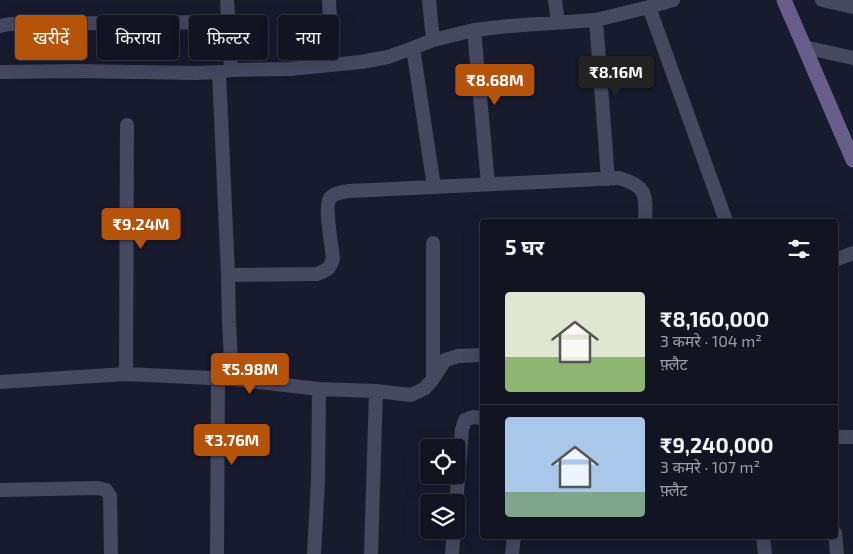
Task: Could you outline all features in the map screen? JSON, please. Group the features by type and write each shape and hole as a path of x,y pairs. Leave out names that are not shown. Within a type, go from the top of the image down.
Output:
{"street":[{"path":"227,0 228,15"},
{"path":"329,0 332,64"},
{"path":"429,0 433,40"},
{"path":"554,0 558,23"},
{"path":"0,72 198,73 290,69 361,62 388,57 433,40 474,30 596,20 649,8 673,0"},
{"path":"784,0 853,160"},
{"path":"822,0 853,7"},
{"path":"649,8 725,219"},
{"path":"596,20 608,179"},
{"path":"0,26 10,24 189,22"},
{"path":"474,30 488,184"},
{"path":"804,47 853,58"},
{"path":"413,48 434,187"},
{"path":"217,554 229,323 226,60"},
{"path":"126,374 127,125"},
{"path":"228,275 318,274 326,271 331,266 333,259 327,207 330,198 338,193 349,191 619,178 633,182 642,192 645,200 645,219"},
{"path":"433,243 433,379"},
{"path":"838,259 853,253"},
{"path":"0,382 126,374 225,378 319,389 411,394 424,389 446,360 458,356 480,355"},
{"path":"314,554 319,389"},
{"path":"371,554 376,392"},
{"path":"457,494 462,430 465,420 473,417 480,418"},
{"path":"838,436 853,438"},
{"path":"0,490 98,488 106,490 110,496 110,554"},
{"path":"452,554 453,539"},
{"path":"512,554 514,539"},
{"path":"763,539 765,554"},
{"path":"836,539 837,554"}]}
